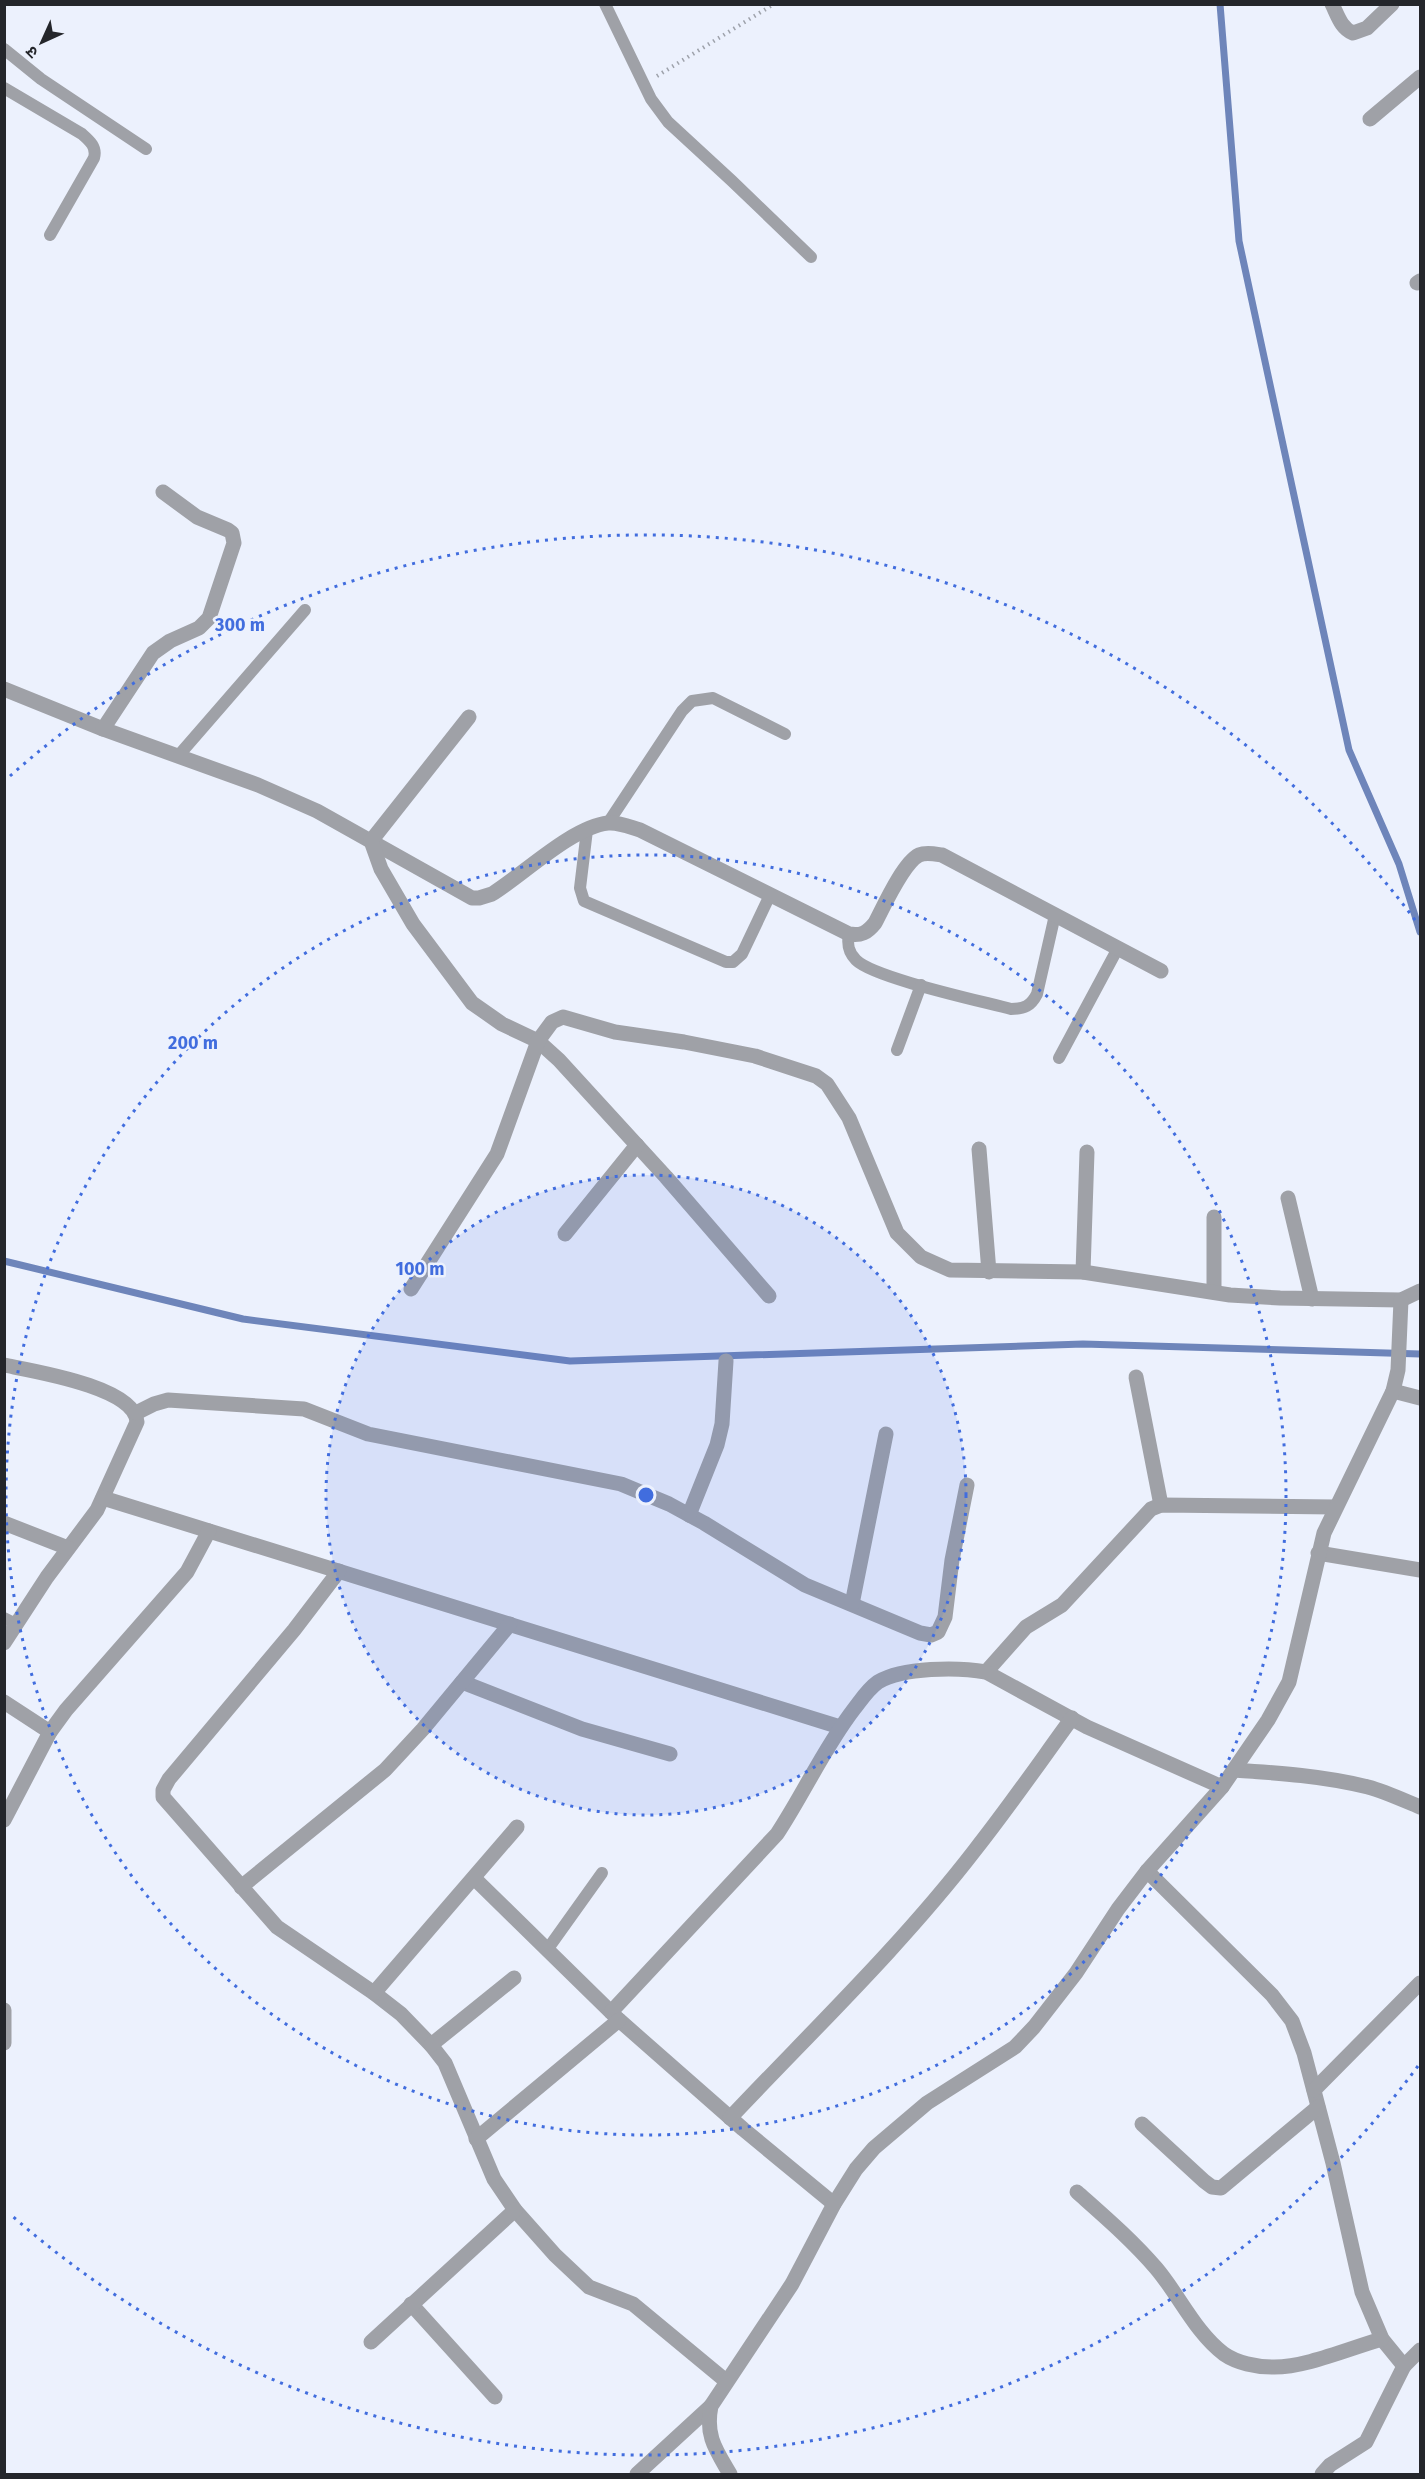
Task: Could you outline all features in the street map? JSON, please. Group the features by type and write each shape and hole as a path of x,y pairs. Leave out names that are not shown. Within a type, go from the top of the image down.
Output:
{"street":[{"path":"1332,4 1346,30 1353,33 1367,28 1392,4"},
{"path":"1370,119 1420,77"},
{"path":"103,729 153,653 170,640 199,628 209,618 234,543 232,534 228,530 197,517 163,492"},
{"path":"4,689 103,729 179,755 317,811 465,896 479,898 498,890 587,830 608,823 623,824 640,830 849,934 860,935 868,931 909,863 919,855 930,853 942,855 1161,971"},
{"path":"371,841 469,717"},
{"path":"371,841 381,869 413,924 472,1003 502,1024 538,1041 559,1060 769,1296"},
{"path":"411,1288 498,1154 538,1041 552,1022 566,1017 615,1032 684,1042 755,1056 816,1076 827,1084 849,1118 892,1223 904,1242 921,1257 950,1270 1083,1272 1230,1295 1312,1299 1401,1300 1420,1291"},
{"path":"565,1234 637,1146"},
{"path":"979,1149 989,1272"},
{"path":"1083,1272 1087,1152"},
{"path":"1288,1198 1312,1299"},
{"path":"1214,1217 1214,1292"},
{"path":"637,2475 711,2406 792,2284 834,2204 856,2169 874,2148 927,2103 1015,2047 1034,2027 1076,1973 1118,1909 1147,1871 1222,1787 1268,1720 1288,1682 1318,1553 1336,1507 1393,1392 1398,1370 1401,1300"},
{"path":"689,1515 717,1445 722,1424 726,1361"},
{"path":"4,1365 72,1380 114,1395 128,1404 136,1413 137,1422 135,1431 103,1498 69,1548 10,1621 4,1642"},
{"path":"1136,1377 1161,1505"},
{"path":"1393,1392 1420,1398"},
{"path":"136,1413 168,1400 304,1409 368,1434 621,1484 659,1499 689,1515 805,1585 920,1633 931,1635 938,1632 945,1617 952,1560 967,1485"},
{"path":"852,1605 886,1434"},
{"path":"103,1498 840,1727"},
{"path":"986,1672 1026,1627 1062,1605 1145,1514 1161,1505 1336,1507"},
{"path":"4,1523 69,1548"},
{"path":"4,1820 50,1732 66,1710 187,1572 209,1530"},
{"path":"1318,1553 1420,1570"},
{"path":"339,1571 294,1630 169,1779 163,1790 165,1801 277,1927 374,1993 401,2014 431,2044 445,2063 494,2178 514,2210 577,2277 600,2293 633,2304 726,2381"},
{"path":"241,1887 385,1770 510,1624"},
{"path":"476,2139 615,2016 777,1834 840,1727 872,1688 894,1675 943,1669 971,1669 986,1672 1143,1754 1222,1787"},
{"path":"462,1682 582,1729 670,1754"},
{"path":"4,1702 50,1732"},
{"path":"730,2118 855,1988 975,1851 1072,1718"},
{"path":"1234,1770 1301,1774 1325,1778 1370,1788 1420,1807"},
{"path":"374,1993 517,1827"},
{"path":"1147,1871 1272,1995 1292,2021 1314,2090 1333,2163 1362,2292 1382,2339 1404,2366"},
{"path":"474,1878 615,2016 730,2118 834,2204"},
{"path":"431,2044 514,1978"},
{"path":"1314,2090 1420,1983"},
{"path":"4,2010 4,2043"},
{"path":"1142,2124 1204,2181 1212,2187 1221,2188 1318,2107"},
{"path":"1077,2192 1155,2267 1209,2341 1225,2355 1243,2363 1270,2367 1291,2366 1382,2339"},
{"path":"371,2342 514,2210"},
{"path":"411,2304 495,2397"},
{"path":"1322,2475 1330,2465 1366,2442 1404,2366 1420,2350"},
{"path":"711,2406 708,2423 712,2442 730,2475"}],"lane":[{"path":"605,4 651,99 668,122 811,257"},
{"path":"4,49 41,79 146,149"},
{"path":"4,87 82,134 95,150 94,158 50,235"},
{"path":"179,755 305,610"},
{"path":"608,823 682,711 692,700 713,698 785,734"},
{"path":"587,830 580,888 584,901 726,962 733,962 742,954 770,895"},
{"path":"849,934 848,946 857,961 877,972 1011,1009 1026,1007 1037,994 1055,915"},
{"path":"1059,1058 1118,948"},
{"path":"897,1050 921,985"},
{"path":"547,1950 602,1873"}],"path":[{"path":"644,84 774,4"}],"waterway":[{"path":"1220,4 1239,241 1349,750 1399,864 1420,932"},
{"path":"4,1261 243,1319 570,1361 1083,1344 1420,1354"}]}
